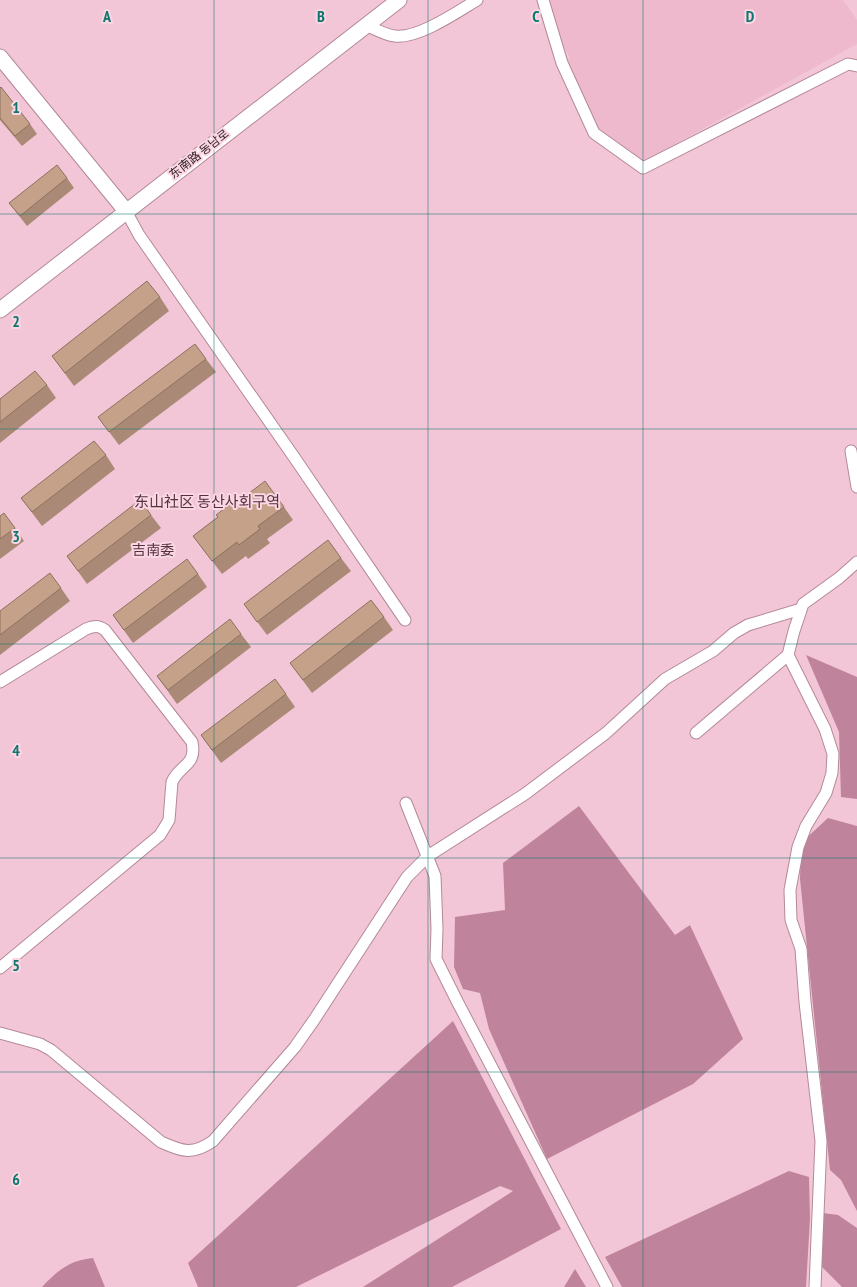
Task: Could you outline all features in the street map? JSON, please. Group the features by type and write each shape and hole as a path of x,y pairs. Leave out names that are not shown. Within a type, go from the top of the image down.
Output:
{"main road":[{"name":"东南路 동남로","path":"0,310 399,0"},
{"path":"0,56 126,211"}],"street":[{"path":"366,25 394,36 406,36 441,22 476,0"},
{"path":"543,0 562,63 594,133 642,168 848,64 857,66"},
{"path":"126,211 139,235 405,620"},
{"path":"850,451 857,487"},
{"path":"696,733 788,655 803,604 839,578 857,562"},
{"path":"0,1033 40,1044 51,1050 161,1142 177,1150 187,1152 202,1149 214,1141 295,1047 406,877 428,856 525,794 606,733 665,679 713,652 734,633 748,625 801,609"},
{"path":"0,682 86,629 100,626 106,630 192,742 194,750 189,764 174,776 169,820 160,834 0,968"},
{"path":"788,655 825,729 833,754 832,773 826,793 806,826 798,847 790,890 791,920 801,949 805,1002 821,1141 815,1287"},
{"path":"406,803 436,876 436,959 607,1287"}],"shaded area":[{"path":"545,0 843,0 857,20 857,44 637,165 592,133 564,65 570,57 562,45"},
{"path":"806,655 857,677 857,799 841,797 839,732"},
{"path":"579,806 675,935 690,925 743,1039 693,1084 547,1159 489,1029 480,993 463,989 454,967 455,917 505,910 503,863"},
{"path":"828,818 857,826 857,1211 841,1180 830,1170 800,879 801,843"},
{"path":"453,1021 561,1229 452,1287 363,1287 513,1191 500,1186 296,1287 198,1287 188,1263"},
{"path":"789,1171 809,1177 810,1219 806,1287 622,1287 605,1257"},
{"path":"823,1213 838,1215 857,1228 857,1287 842,1287 822,1267"},
{"path":"93,1258 105,1287 42,1287 65,1267 78,1261"},
{"path":"575,1269 586,1287 564,1287"}],"building":[{"path":"1,87 30,124 15,136 0,118"},
{"path":"57,165 67,178 20,216 9,203"},
{"path":"147,281 160,297 65,373 52,356"},
{"path":"195,344 206,359 109,432 98,417"},
{"path":"35,371 47,385 0,422 0,399"},
{"path":"94,441 106,455 32,512 21,498"},
{"path":"265,481 284,507 258,526 260,529 239,545 237,542 212,561 193,536 218,517 216,515 237,499 239,501"},
{"path":"140,500 151,515 78,571 67,556"},
{"path":"4,513 15,528 0,539 0,516"},
{"path":"328,540 341,558 257,622 244,604"},
{"path":"187,559 198,574 124,630 113,615"},
{"path":"50,573 61,588 0,635 0,611"},
{"path":"371,600 384,617 303,680 290,663"},
{"path":"230,619 241,634 168,690 157,676"},
{"path":"275,679 286,694 212,750 201,735"}],"district":[{"name":"东山社区 동산사회구역","path":"207,502"},
{"name":"吉南委","path":"153,550"}]}
